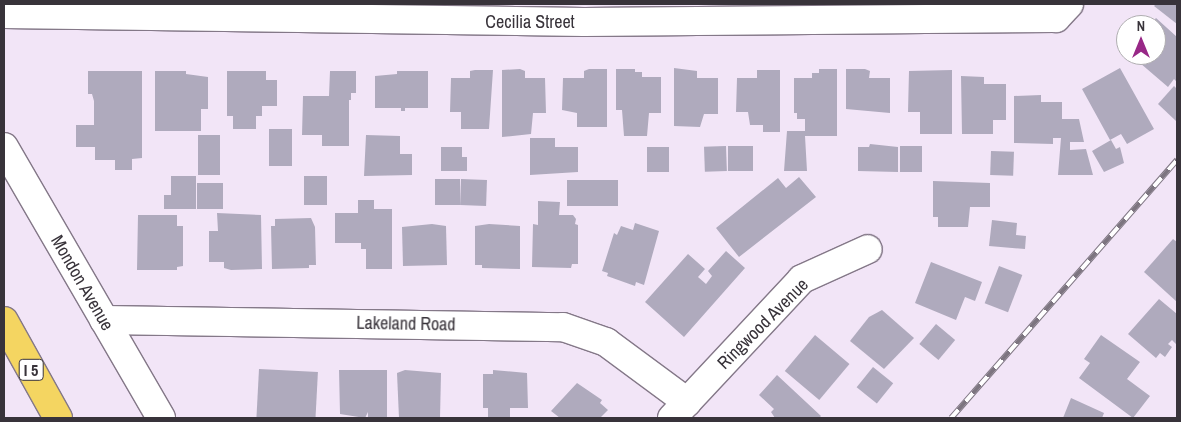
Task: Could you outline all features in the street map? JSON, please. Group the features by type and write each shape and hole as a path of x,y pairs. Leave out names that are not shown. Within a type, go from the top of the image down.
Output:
{"highway":[{"name":"I 5","path":"4,322 58,418"}],"street":[{"name":"Cecilia Street","path":"4,14 1063,11"},
{"name":"Mondon Avenue","path":"4,146 161,418"},
{"name":"Ringwood Avenue","path":"679,410 802,279 868,249"},
{"name":"Lakeland Road","path":"104,320 563,326 606,342 679,410"}],"building":[{"path":"1156,4 1177,4 1177,24 1166,15 1154,6"},
{"path":"1166,27 1177,37 1177,82 1174,79 1168,87 1142,65 1166,65"},
{"path":"674,68 697,71 697,78 718,78 718,114 704,114 700,127 674,126"},
{"path":"1120,68 1154,129 1127,144 1121,134 1110,140 1082,89"},
{"path":"520,69 525,71 525,78 545,78 546,113 533,113 531,134 502,137 502,70"},
{"path":"589,69 607,69 607,127 577,127 577,113 562,110 563,78 584,78 584,71"},
{"path":"616,69 635,69 635,72 642,72 642,77 661,77 661,113 649,113 647,136 624,136 622,110 616,110"},
{"path":"819,69 837,69 837,136 805,136 807,171 784,171 787,131 805,131 805,119 797,119 797,113 794,113 794,78 812,78 812,73 819,73"},
{"path":"846,69 865,69 870,71 869,78 890,78 890,113 846,109"},
{"path":"493,70 489,129 461,129 461,112 450,112 451,78 470,78 470,71"},
{"path":"757,70 780,70 780,132 763,132 763,125 750,125 748,112 736,112 737,78 757,78"},
{"path":"952,70 952,134 920,134 920,112 908,112 909,71"},
{"path":"88,71 142,71 142,158 132,159 132,170 115,170 115,160 95,160 95,147 76,147 76,125 94,125 94,101 92,94 88,94"},
{"path":"155,71 186,71 186,74 208,77 208,109 201,109 201,131 155,131"},
{"path":"227,71 266,71 266,80 277,80 277,106 262,106 262,116 256,116 256,129 233,129 233,116 227,116"},
{"path":"330,71 356,71 356,93 351,93 351,100 349,100 349,146 322,146 322,135 302,135 303,96 329,96"},
{"path":"397,71 428,71 428,108 405,108 405,111 401,111 401,108 375,108 375,76 397,74"},
{"path":"961,76 984,77 984,84 1006,84 1006,120 993,120 993,134 962,134"},
{"path":"1174,86 1177,89 1176,121 1158,104"},
{"path":"1041,95 1041,102 1062,102 1062,119 1079,119 1084,142 1070,142 1070,150 1086,149 1093,175 1058,175 1061,138 1053,138 1053,144 1014,143 1014,96"},
{"path":"269,129 292,129 292,166 269,166"},
{"path":"198,135 220,135 220,175 198,175"},
{"path":"366,135 400,136 400,154 412,154 412,175 364,176"},
{"path":"530,138 555,138 555,147 578,147 578,172 530,175"},
{"path":"1111,140 1116,149 1120,147 1124,163 1104,172 1092,151"},
{"path":"870,144 898,147 898,172 858,171 858,147 869,147"},
{"path":"726,146 727,171 705,172 704,147"},
{"path":"728,146 753,146 753,171 728,171"},
{"path":"900,146 922,146 922,172 900,172"},
{"path":"441,147 462,147 462,157 467,157 467,171 441,171"},
{"path":"647,147 669,147 669,172 647,172"},
{"path":"991,151 1014,152 1013,176 990,175"},
{"path":"171,176 196,176 196,209 164,209 164,195 171,195"},
{"path":"304,176 327,176 327,205 304,205"},
{"path":"799,177 816,197 739,257 716,228 778,178 786,188"},
{"path":"435,179 460,179 460,205 435,205"},
{"path":"461,179 487,180 486,206 460,205"},
{"path":"567,180 618,180 618,206 567,206"},
{"path":"933,181 990,183 990,207 970,207 968,227 938,227 938,217 933,217"},
{"path":"197,183 223,183 223,209 197,209"},
{"path":"358,200 374,200 374,209 392,209 392,269 366,269 366,249 361,249 361,243 335,243 335,213 358,213"},
{"path":"538,201 560,202 559,215 573,215 576,219 575,224 578,225 578,264 572,264 571,268 532,267 533,224 538,225"},
{"path":"217,213 261,215 262,269 231,270 224,268 224,262 209,262 209,231 218,231"},
{"path":"138,215 177,215 177,226 183,226 183,266 177,267 177,270 137,270"},
{"path":"311,218 315,227 316,265 309,265 309,268 272,269 271,226 275,226 275,219"},
{"path":"992,220 1017,223 1016,235 1026,236 1025,249 989,246"},
{"path":"635,223 659,231 644,285 636,282 635,286 607,276 608,273 602,271 614,233 617,235 621,226 633,230"},
{"path":"432,224 446,226 447,265 403,266 402,227"},
{"path":"489,224 520,226 520,269 482,268 482,265 475,265 475,226"},
{"path":"1173,239 1177,242 1177,302 1144,272"},
{"path":"726,251 745,268 684,337 645,302 688,254 705,269 698,277 706,284 712,276 708,271"},
{"path":"931,262 982,282 975,301 965,297 956,320 915,303"},
{"path":"999,266 1022,275 1008,312 985,303"},
{"path":"1159,299 1177,314 1177,345 1172,340 1168,344 1172,347 1165,357 1160,353 1156,358 1128,334"},
{"path":"882,310 914,338 884,369 850,341 869,317"},
{"path":"936,324 955,340 938,360 919,344"},
{"path":"815,335 849,364 819,400 785,371"},
{"path":"1101,335 1140,362 1127,379 1150,396 1133,418 1079,378 1090,363 1084,359"},
{"path":"873,367 893,383 877,404 857,387"},
{"path":"259,369 318,372 316,418 256,418"},
{"path":"339,370 387,370 387,418 368,418 368,412 365,418 340,414"},
{"path":"405,370 441,373 440,418 399,418 397,373"},
{"path":"493,370 527,373 528,408 510,408 510,418 488,418 488,408 483,408 483,374 493,374"},
{"path":"777,375 821,416 819,418 775,418 771,412 774,409 759,395"},
{"path":"577,383 602,400 600,403 608,410 600,418 560,418 551,411"},
{"path":"1071,398 1104,413 1102,418 1063,418"}],"railway":[{"path":"951,418 1177,160"}]}
